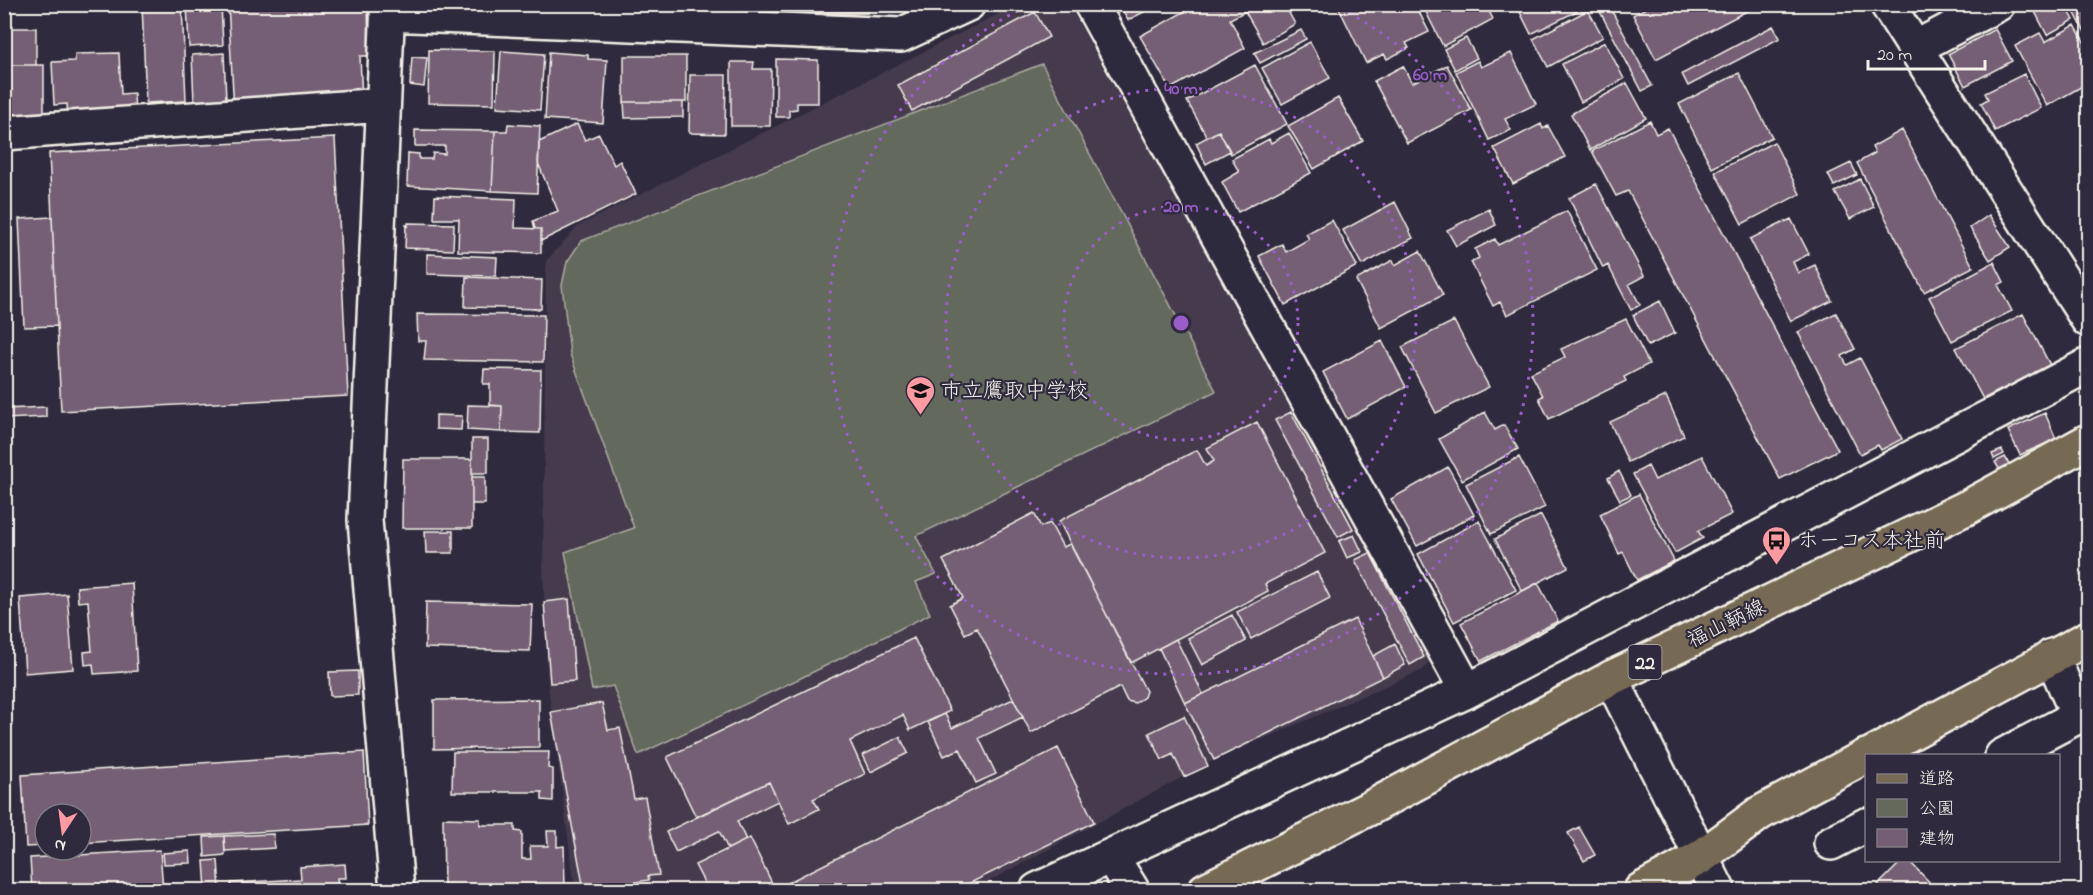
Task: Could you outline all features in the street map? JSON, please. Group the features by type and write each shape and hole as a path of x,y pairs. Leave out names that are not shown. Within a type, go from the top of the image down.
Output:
{"main road":[{"name":"福山鞆線","path":"1205,891 1370,808 1611,678 1968,507 2088,441"},
{"path":"1871,754 2088,638"},
{"path":"1641,891 1701,857 1760,813 1865,757"}],"street":[{"path":"397,891 365,520 387,9 901,35 968,4"},
{"path":"1090,4 1467,691"},
{"path":"1887,4 2088,320"},
{"path":"1916,48 1998,4"},
{"path":"4,133 383,105"},
{"path":"1037,891 1467,691 2088,365"},
{"path":"2006,754 2083,714 2052,656"},
{"path":"1611,678 1718,891"},
{"path":"1831,843 1865,826"},
{"path":"1111,855 1132,891"}],"shaded area":[{"name":"市立鷹取中学校","path":"1016,5 1069,5 1431,660 1423,670 1214,760 973,890 575,890 548,685 543,571 546,261 578,226"}],"green space":[{"path":"1042,64 1216,391 916,536 936,574 916,582 930,614 638,755 613,686 592,690 565,552 634,528 570,354 562,285 567,262 581,241"}],"building":[{"path":"142,4 182,4 186,101 146,103"},
{"path":"187,4 221,4 223,45 189,47"},
{"path":"228,4 368,4 369,56 360,56 362,101 234,110"},
{"path":"592,4 649,4 649,11 592,9"},
{"path":"654,4 684,4 683,12 654,11"},
{"path":"723,4 775,4 775,13 723,12"},
{"path":"781,4 868,4 868,13 781,13"},
{"path":"1130,4 1145,4 1148,10 1128,20 1122,9"},
{"path":"1198,4 1240,4 1244,12 1230,19 1245,48 1170,89 1140,36"},
{"path":"1241,4 1297,4 1299,7 1289,13 1295,24 1263,43"},
{"path":"1337,4 1415,4 1429,32 1406,43 1409,48 1387,59 1384,54 1366,63"},
{"path":"1422,4 1485,4 1493,19 1443,46"},
{"path":"1516,4 1579,4 1581,9 1531,34"},
{"path":"1596,4 1608,4 1652,86 1642,91"},
{"path":"1653,4 1760,4 1656,59 1633,15"},
{"path":"1929,4 1943,4 1933,11"},
{"path":"2031,4 2065,4 2074,20 2047,35"},
{"path":"2070,4 2088,4 2088,38"},
{"path":"1588,10 1603,37 1548,67 1533,39"},
{"path":"1035,12 1049,37 912,111 898,85"},
{"path":"2075,25 2088,49 2088,83 2047,106 2015,46 2040,33 2045,42"},
{"path":"1773,26 1780,38 1688,86 1682,74"},
{"path":"8,28 36,28 36,65 9,65"},
{"path":"1995,29 2012,61 1965,86 1948,54"},
{"path":"1301,30 1306,39 1260,63 1254,53"},
{"path":"1466,38 1477,58 1455,70 1444,49"},
{"path":"1310,42 1330,78 1282,104 1262,68"},
{"path":"1605,42 1624,79 1581,102 1562,64"},
{"path":"429,50 495,51 494,104 428,103"},
{"path":"501,51 544,54 540,110 497,107"},
{"path":"549,52 588,55 588,59 607,60 603,123 545,119"},
{"path":"119,53 121,94 134,93 135,115 68,117 67,104 54,105 52,62 75,61 75,54"},
{"path":"224,53 226,100 194,102 192,55"},
{"path":"1511,53 1536,104 1505,119 1511,130 1489,140 1456,72 1478,61 1481,67"},
{"path":"624,56 686,56 686,102 624,102"},
{"path":"412,57 427,58 424,87 410,85"},
{"path":"776,59 818,60 818,103 797,103 797,109 789,110 789,117 776,117"},
{"path":"731,62 754,62 753,69 771,69 770,126 731,126"},
{"path":"4,65 44,65 44,122 4,122"},
{"path":"1255,65 1287,124 1231,154 1219,131 1207,137 1187,101"},
{"path":"1447,65 1471,110 1407,143 1374,81 1403,66 1412,83"},
{"path":"1739,73 1772,137 1712,168 1679,104"},
{"path":"2024,74 2041,108 1995,131 1981,103 1988,99 1985,93"},
{"path":"690,75 726,75 725,134 689,133"},
{"path":"1627,83 1646,118 1590,150 1571,114"},
{"path":"1338,98 1363,141 1314,169 1288,126"},
{"path":"624,102 683,102 683,117 625,118"},
{"path":"1650,121 1656,134 1668,128 1838,450 1780,479 1628,191 1616,196 1592,151"},
{"path":"508,124 540,126 537,193 492,191 495,131 507,131"},
{"path":"577,124 585,140 599,134 614,165 620,161 636,194 541,241 541,229 535,229 533,221 558,211 538,163 539,142"},
{"path":"1541,124 1543,129 1548,126 1565,157 1513,184 1494,148"},
{"path":"415,130 495,131 492,191 407,186 408,153 419,154 419,159 432,159 433,153 445,154 445,146 415,146"},
{"path":"1902,130 1973,267 1924,292 1857,163 1875,153 1872,147"},
{"path":"1219,131 1230,151 1206,164 1196,143"},
{"path":"1289,133 1311,173 1238,212 1222,182 1239,172 1232,159 1269,139 1271,143"},
{"path":"335,138 348,396 61,411 49,153"},
{"path":"1774,142 1800,194 1742,224 1715,172"},
{"path":"1851,163 1857,175 1834,186 1828,174"},
{"path":"1860,179 1874,207 1850,219 1835,192"},
{"path":"1596,184 1644,276 1629,284 1640,305 1631,310 1608,265 1603,268 1569,198"},
{"path":"435,196 516,199 515,228 541,229 541,253 458,251 459,219 434,219"},
{"path":"1395,202 1413,238 1362,265 1343,230"},
{"path":"1489,209 1496,225 1456,246 1447,230"},
{"path":"1567,211 1597,270 1507,315 1500,302 1493,306 1471,262 1479,258 1475,249 1495,239 1498,245"},
{"path":"1989,215 2010,247 1990,260 1970,228"},
{"path":"52,217 57,326 24,327 19,219"},
{"path":"1791,219 1809,254 1793,262 1798,273 1815,265 1832,301 1791,321 1750,239"},
{"path":"1332,220 1357,266 1285,305 1259,256 1282,244 1286,252 1309,239 1306,234"},
{"path":"408,223 454,224 453,250 405,248"},
{"path":"1420,251 1443,295 1381,328 1356,280 1393,260 1395,265"},
{"path":"427,254 497,257 496,276 427,274"},
{"path":"1994,262 2004,282 1998,285 2012,311 1952,341 1929,297"},
{"path":"466,277 542,280 541,309 465,307"},
{"path":"1660,301 1675,333 1648,346 1633,315"},
{"path":"1836,313 1855,349 1842,356 1847,365 1860,358 1902,439 1881,450 1878,445 1860,454 1798,332"},
{"path":"417,314 544,315 543,362 424,360 426,341 418,341"},
{"path":"2023,314 2050,365 1983,399 1956,348"},
{"path":"1626,319 1649,364 1624,377 1626,381 1549,419 1539,398 1543,396 1531,373 1565,357 1561,349"},
{"path":"1454,321 1489,387 1436,413 1402,347"},
{"path":"1382,341 1406,387 1347,419 1323,372"},
{"path":"484,369 541,370 540,433 501,432 502,406 490,405 490,384 483,384"},
{"path":"1666,396 1684,436 1628,462 1610,422"},
{"path":"468,405 502,406 501,432 467,430"},
{"path":"46,407 46,417 4,419 4,409"},
{"path":"1291,412 1353,529 1338,537 1275,420"},
{"path":"1485,412 1495,430 1504,425 1518,449 1462,480 1439,439"},
{"path":"2045,413 2056,439 2020,455 2008,430"},
{"path":"436,415 462,416 461,430 436,429"},
{"path":"1257,422 1325,553 1265,584 1268,591 1131,663 1059,521 1197,450 1206,466 1214,461 1207,448"},
{"path":"472,439 488,439 488,473 472,473"},
{"path":"2002,450 2004,454 1994,459 1992,454"},
{"path":"1702,456 1732,514 1698,531 1703,538 1675,553 1633,474 1648,466 1655,480"},
{"path":"1519,457 1545,507 1491,534 1466,484"},
{"path":"2005,457 2011,467 2001,472 1995,462"},
{"path":"403,459 472,459 472,528 402,528"},
{"path":"1448,467 1474,515 1417,546 1391,499"},
{"path":"1619,471 1631,495 1620,500 1608,478"},
{"path":"472,477 485,477 485,504 472,504"},
{"path":"1639,494 1674,561 1637,580 1623,552 1619,554 1600,514"},
{"path":"1034,513 1041,527 1050,523 1063,547 1070,544 1146,691 1144,697 1135,703 1127,701 1120,687 1031,733 977,628 965,634 950,605 963,598 943,560"},
{"path":"1541,515 1568,567 1522,591 1495,539"},
{"path":"1479,521 1516,590 1454,622 1418,554"},
{"path":"425,531 453,531 453,553 426,553"},
{"path":"1354,535 1362,552 1347,558 1339,541"},
{"path":"1370,553 1424,657 1410,665 1355,560"},
{"path":"1317,572 1330,598 1251,639 1237,612"},
{"path":"132,583 137,671 94,674 93,664 85,665 84,652 92,651 88,601 78,602 77,587"},
{"path":"1538,583 1558,621 1481,661 1461,623"},
{"path":"67,594 73,669 25,673 20,598"},
{"path":"569,599 575,681 550,683 544,602"},
{"path":"426,602 532,604 530,651 425,648"},
{"path":"1232,615 1246,641 1202,665 1188,638"},
{"path":"1355,619 1383,677 1214,760 1185,703"},
{"path":"914,638 950,711 910,730 903,715 850,741 865,774 813,799 819,809 789,824 769,782 696,817 667,757"},
{"path":"1176,639 1203,694 1185,703 1159,648"},
{"path":"1395,644 1405,665 1383,677 1373,656"},
{"path":"358,671 358,695 330,696 329,672"},
{"path":"539,699 539,747 434,749 434,700"},
{"path":"1013,699 1023,717 979,738 996,774 976,783 960,749 944,756 928,722 945,714 952,728"},
{"path":"602,703 608,730 620,728 634,799 645,797 659,875 648,876 649,880 584,890 551,712"},
{"path":"1184,716 1208,766 1184,777 1173,754 1162,760 1149,733"},
{"path":"900,737 908,753 871,772 863,755"},
{"path":"1058,748 1094,822 956,890 708,890 695,865 750,838 775,889"},
{"path":"364,752 368,825 93,842 93,802 33,802 33,847 26,847 22,775"},
{"path":"453,752 549,752 548,768 553,769 553,801 542,800 542,792 452,792"},
{"path":"769,782 778,801 737,821 746,840 728,849 719,831 676,852 666,832"},
{"path":"443,818 480,819 480,825 515,825 515,831 522,832 522,859 531,859 530,846 548,846 547,831 557,831 557,847 564,846 565,890 444,890"},
{"path":"1579,827 1595,855 1584,861 1568,833"},
{"path":"273,834 275,848 225,851 224,836"},
{"path":"224,836 225,855 205,857 204,837"},
{"path":"160,850 163,890 32,890 30,858 33,858 33,862 93,862 93,854"},
{"path":"190,851 191,863 164,864 163,853"},
{"path":"218,860 220,890 206,890 204,861"},
{"path":"1901,862 1910,862 1937,890 1877,890 1875,888"},
{"path":"345,864 346,878 337,878 338,890 231,890 231,883 301,879 300,867"}],"place":[{"name":"市立鷹取中学校","path":"920,416"},
{"name":"ホーコス本社前","path":"1777,566"}]}
